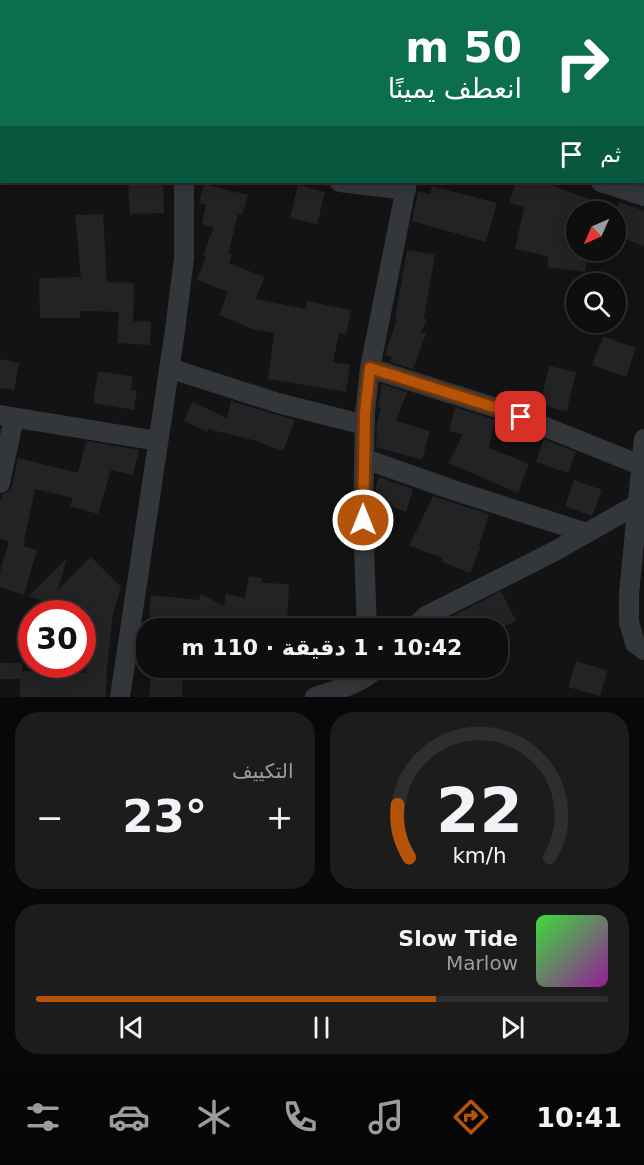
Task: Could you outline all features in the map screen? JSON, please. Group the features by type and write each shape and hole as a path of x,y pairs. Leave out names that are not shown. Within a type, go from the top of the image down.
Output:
{"street":[{"path":"120,697 170,368 184,258 184,183"},
{"path":"356,183 406,186 370,368 365,425 363,511 367,618"},
{"path":"604,183 644,196"},
{"path":"170,368 278,403 365,425"},
{"path":"370,368 503,410 640,465"},
{"path":"0,483 7,416 158,441"},
{"path":"644,439 629,594 629,622 635,643 644,650"},
{"path":"365,459 587,533"},
{"path":"424,618 638,504"},
{"path":"315,697 361,678"}],"building":[{"path":"128,183 163,183 164,213 130,214"},
{"path":"516,183 552,183 551,185 594,201 566,201 566,261 586,261 585,272 547,267 548,256 515,249 524,207 509,203"},
{"path":"204,184 248,195 242,215 238,214 228,254 232,255 229,263 264,277 256,299 306,309 307,301 351,310 346,335 339,333 333,362 350,365 346,392 268,379 274,333 253,329 219,315 228,292 197,280 214,227 202,224 206,205 199,203"},
{"path":"298,185 325,192 317,224 290,218"},
{"path":"432,186 497,203 486,242 412,221 418,191 430,194"},
{"path":"626,205 644,211 644,246 626,240"},
{"path":"103,214 107,282 134,283 133,321 151,322 150,345 117,343 119,312 80,311 80,318 40,318 39,278 81,277 75,215"},
{"path":"407,250 435,255 424,318 427,320 421,332 426,334 413,369 390,362 392,358 385,355 397,319 395,318"},
{"path":"603,336 636,348 626,377 592,365"},
{"path":"0,359 19,363 14,390 0,388"},
{"path":"549,366 576,372 567,411 540,405"},
{"path":"98,371 133,377 131,390 137,391 134,410 93,403"},
{"path":"382,384 407,392 396,421 430,431 422,460 376,447 377,423 381,408 378,406"},
{"path":"231,401 295,420 283,451 253,440 208,429 207,432 184,421 192,402 227,418"},
{"path":"455,407 495,420 489,448 529,464 518,493 449,463 463,434 449,431"},
{"path":"544,439 576,452 568,473 536,462"},
{"path":"86,441 139,450 133,475 111,470 98,514 70,506 73,498 35,489 23,546 37,550 24,595 0,587 0,572 9,541 0,539 0,502 2,495 12,486 18,458 78,473"},
{"path":"379,477 413,489 406,512 375,500"},
{"path":"574,480 602,490 592,516 565,506"},
{"path":"433,496 489,514 479,545 481,546 470,573 442,562 443,558 409,546"},
{"path":"91,557 121,587 113,614 106,697 20,697 20,679 0,679 0,663 18,663 18,678 96,678 96,600 42,600 29,596 67,558 58,590"},
{"path":"249,576 262,578 262,583 289,584 287,618 149,618 151,595 199,600 201,594 224,606 226,594 245,598"},
{"path":"501,591 516,621 508,624 508,618 449,618"},
{"path":"576,661 607,670 600,696 568,687"},
{"path":"150,678 183,678 182,697 149,697"}],"route":[{"path":"363,520 365,413 370,368 521,417"}]}
